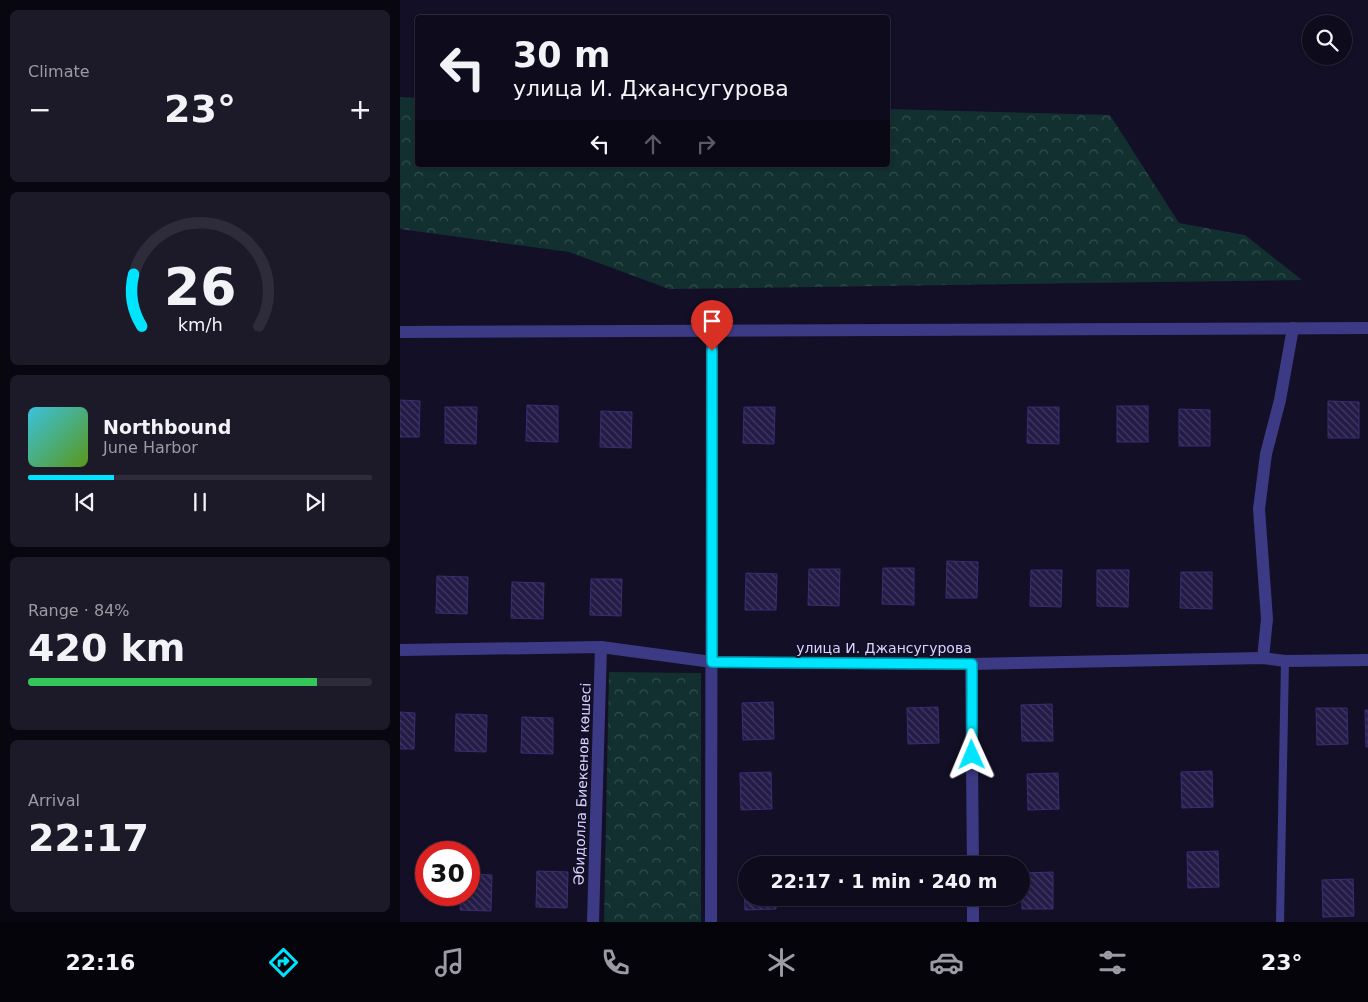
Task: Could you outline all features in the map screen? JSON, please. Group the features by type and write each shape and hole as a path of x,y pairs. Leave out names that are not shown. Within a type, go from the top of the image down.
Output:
{"street":[{"path":"1263,658 1267,619 1259,509 1266,454 1280,400 1293,328"},
{"path":"400,332 1368,328"},
{"path":"711,922 712,331"},
{"name":"улица И. Джансугурова","path":"400,650 601,647 712,662 972,664 1263,658 1285,660 1368,660"},
{"name":"Әбидолла Биекенов көшесі","path":"593,922 601,647"},
{"path":"972,664 973,856"},
{"path":"973,906 974,922"}],"lane":[{"path":"1280,922 1285,660"}],"green space":[{"path":"400,97 415,98 415,167 890,167 890,109 1110,115 1179,223 1245,235 1302,280 669,289 569,252 400,229"},
{"path":"609,672 701,673 701,922 604,922"}],"building":[{"path":"400,400 420,401 419,437 400,437"},
{"path":"1328,401 1359,402 1359,438 1328,438"},
{"path":"527,405 558,406 558,442 526,441"},
{"path":"1117,406 1148,406 1148,442 1117,442"},
{"path":"445,407 477,407 476,444 445,443"},
{"path":"744,407 775,407 774,444 743,443"},
{"path":"1028,407 1059,407 1059,444 1027,443"},
{"path":"1179,409 1210,410 1210,446 1179,446"},
{"path":"601,411 632,412 631,448 600,447"},
{"path":"947,561 978,562 977,598 946,598"},
{"path":"883,568 914,568 914,605 882,604"},
{"path":"809,569 840,569 839,606 808,605"},
{"path":"1031,570 1062,570 1061,607 1030,606"},
{"path":"1097,570 1129,570 1128,607 1097,606"},
{"path":"1181,572 1212,572 1212,609 1180,608"},
{"path":"746,573 777,574 776,610 745,610"},
{"path":"437,576 468,577 467,614 436,613"},
{"path":"591,579 622,579 621,616 590,615"},
{"path":"512,582 544,583 543,619 511,618"},
{"path":"773,702 774,739 743,740 742,703"},
{"path":"1052,704 1053,741 1022,741 1021,705"},
{"path":"938,707 939,743 908,744 907,708"},
{"path":"1316,708 1347,708 1348,744 1317,745"},
{"path":"1365,710 1368,710 1368,747 1366,747"},
{"path":"400,712 415,713 414,749 400,749"},
{"path":"456,714 487,715 486,752 455,751"},
{"path":"522,717 553,718 553,754 521,753"},
{"path":"1212,771 1213,807 1182,808 1181,772"},
{"path":"771,772 772,809 741,810 740,773"},
{"path":"1058,773 1059,809 1028,810 1027,774"},
{"path":"1218,851 1219,887 1188,888 1187,852"},
{"path":"537,871 568,872 567,908 536,907"},
{"path":"1053,872 1053,909 1022,909 1022,906 1030,906 1030,873"},
{"path":"480,874 492,875 491,911 460,910 460,906 480,906"},
{"path":"1353,879 1354,916 1323,917 1322,880"},
{"path":"745,906 776,906 776,909 745,910"}],"route":[{"path":"712,351 712,662 972,664 972,755"}]}
